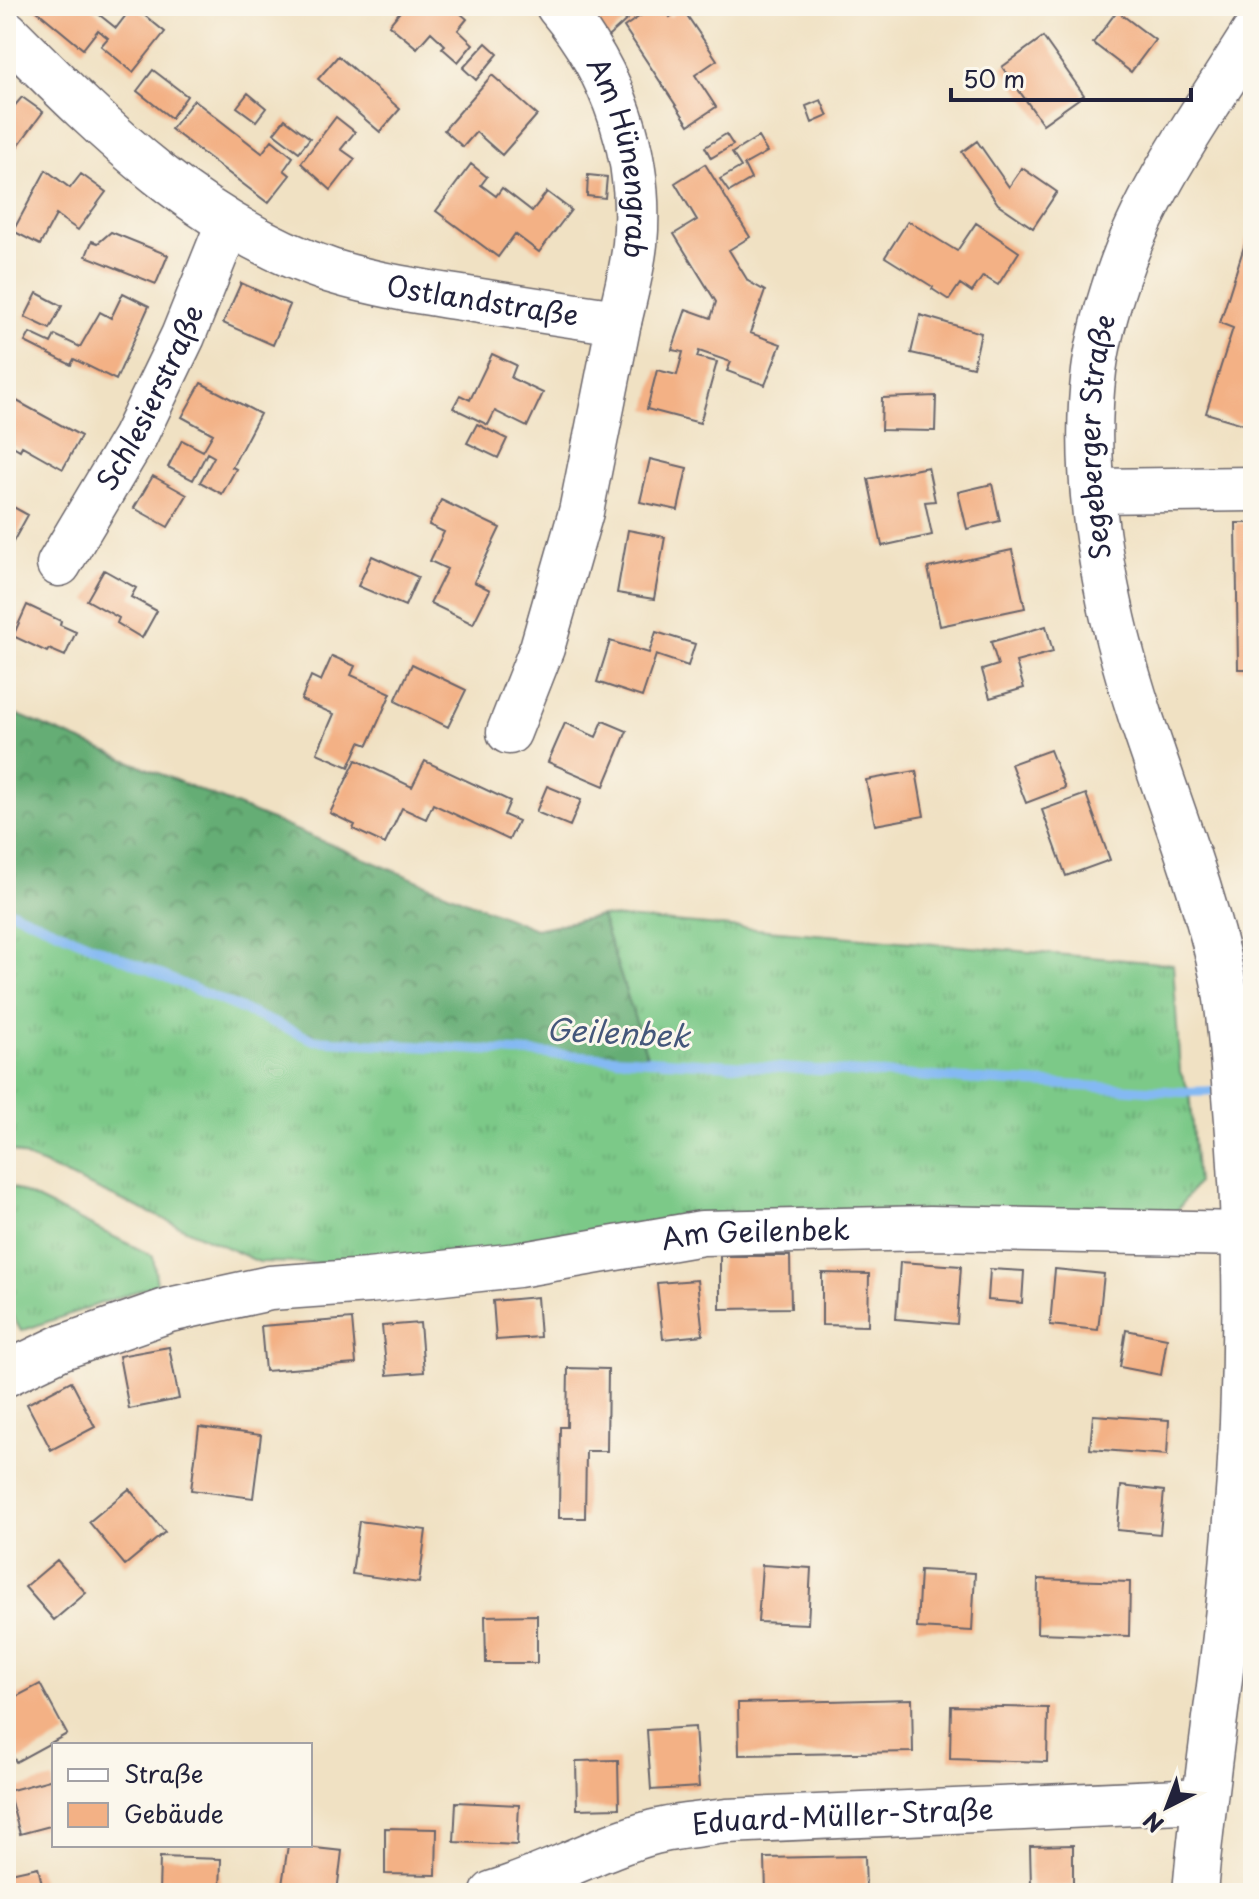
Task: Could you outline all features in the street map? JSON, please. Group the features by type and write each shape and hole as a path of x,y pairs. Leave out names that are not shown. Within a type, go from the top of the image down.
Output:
{"street":[{"name":"Am Hünengrab","path":"558,6 581,33 606,77 621,114 629,146 636,218 631,272 619,322"},
{"name":"Ostlandstraße","path":"6,32 136,157 177,190 228,224 331,271 391,286 619,322 581,512 542,648 509,732"},
{"name":"Segeberger Straße","path":"1195,1893 1240,1480 1244,1410 1245,1234 1224,984 1207,919 1118,639 1093,491 1091,424 1094,370 1119,273 1137,230 1169,169 1253,34"},
{"name":"Schlesierstraße","path":"59,564 134,438 183,336 228,224"},
{"path":"1093,491 1253,489"},
{"name":"Am Geilenbek","path":"6,1374 60,1348 169,1310 270,1288 518,1265 702,1233 930,1228 1245,1234"},
{"name":"Eduard-Müller-Straße","path":"493,1893 654,1832 690,1825 743,1820 1203,1800"}],"green space":[{"path":"6,710 535,929 601,916 647,1056 316,1038 7,908"},
{"path":"6,908 316,1038 646,1055 601,916 1173,964 1180,1072 1189,1090 1197,1183 1176,1212 366,1264 259,1262 6,1148"},
{"path":"6,1184 153,1256 157,1284 21,1331 6,1304"}],"building":[{"path":"31,6 95,6 92,9 116,28 133,6 165,32 133,72 101,46 108,38 98,30 83,49"},
{"path":"401,6 452,6 467,19 458,30 473,44 458,62 442,48 445,45 431,32 417,48 389,25 403,8"},
{"path":"585,6 642,6 599,45"},
{"path":"655,6 663,6 670,17 682,8 717,60 695,75 716,107 689,125 624,27"},
{"path":"1117,11 1155,40 1131,72 1093,43"},
{"path":"1043,37 1084,95 1043,124 1002,67"},
{"path":"486,43 498,54 476,80 463,68"},
{"path":"338,56 400,109 380,132 318,79"},
{"path":"153,70 187,96 171,118 137,91"},
{"path":"492,75 537,115 502,155 476,132 463,147 444,130"},
{"path":"248,93 266,108 256,121 237,107"},
{"path":"22,97 43,112 6,162 6,105 12,109"},
{"path":"194,100 262,153 272,140 293,157 284,170 290,175 268,203 171,129"},
{"path":"821,100 828,116 812,123 806,106"},
{"path":"336,117 355,132 341,149 355,159 331,190 301,163"},
{"path":"285,119 310,138 299,152 274,133"},
{"path":"726,134 733,145 711,158 705,147"},
{"path":"758,137 767,152 744,165 751,179 729,192 720,179 741,167 732,153"},
{"path":"977,141 1009,187 1022,168 1057,192 1033,228 998,204 962,152"},
{"path":"471,164 487,177 481,185 496,196 502,188 532,211 547,192 571,210 539,252 515,234 498,257 436,211"},
{"path":"705,164 750,237 729,250 748,281 765,291 750,333 781,344 765,385 727,371 731,362 699,351 697,357 717,362 700,423 647,409 657,370 677,375 683,352 672,350 686,309 711,318 716,302 674,234 697,220 675,183"},
{"path":"46,170 70,188 81,174 106,192 78,230 56,215 40,245 13,231"},
{"path":"588,175 607,177 605,198 587,196"},
{"path":"908,221 957,251 976,223 1019,252 998,285 983,276 972,292 960,284 949,300 885,257"},
{"path":"111,232 168,255 156,284 86,256 92,241 98,243"},
{"path":"1247,237 1253,239 1253,427 1206,413 1233,328 1220,323"},
{"path":"241,283 290,305 273,345 223,323"},
{"path":"37,293 62,306 50,329 25,317"},
{"path":"123,293 149,306 116,380 74,359 71,365 25,342 30,333 51,343 55,335 80,347 100,312 111,318"},
{"path":"920,315 981,333 973,367 911,353"},
{"path":"492,354 516,365 511,378 543,393 527,427 495,411 488,425 453,408 460,395 470,400"},
{"path":"201,383 260,414 232,467 236,469 222,494 200,482 214,457 207,453 193,480 168,467 182,440 203,451 213,434 182,417"},
{"path":"936,396 935,431 881,430 882,398"},
{"path":"15,400 81,436 63,469 22,446 20,450 6,442 6,417"},
{"path":"477,424 507,439 498,458 467,443"},
{"path":"650,459 687,468 678,510 640,502"},
{"path":"928,467 935,501 925,502 932,535 882,546 868,479"},
{"path":"153,476 187,495 168,527 134,508"},
{"path":"992,484 1000,521 967,529 958,492"},
{"path":"441,500 500,528 474,582 490,590 473,624 430,603 447,569 430,561 444,532 429,525"},
{"path":"6,503 28,515 9,549 6,547"},
{"path":"1236,523 1253,523 1253,669 1238,669"},
{"path":"628,530 665,537 654,599 617,593"},
{"path":"1012,550 1025,608 940,626 928,568"},
{"path":"372,556 418,577 405,606 358,586"},
{"path":"104,570 136,588 131,597 157,611 142,638 117,623 119,618 87,600"},
{"path":"27,605 76,632 65,656 49,649 47,652 13,636"},
{"path":"1046,626 1053,652 1016,662 1024,688 990,698 982,670 998,665 991,642"},
{"path":"656,632 695,644 688,666 656,655 642,697 597,682 610,641 649,653"},
{"path":"332,656 355,666 351,675 391,693 368,745 360,742 349,767 317,753 334,714 301,700 311,676 321,681"},
{"path":"412,664 466,690 448,727 395,701"},
{"path":"603,721 627,731 604,786 548,762 565,723 596,737"},
{"path":"1050,750 1065,788 1026,803 1011,764"},
{"path":"356,760 412,787 425,761 510,801 504,815 518,821 509,840 433,804 426,819 402,808 385,844 353,829 355,825 330,813"},
{"path":"916,771 924,816 875,825 866,780"},
{"path":"547,786 581,800 570,826 536,812"},
{"path":"1086,794 1110,860 1066,876 1042,810"},
{"path":"720,1256 790,1256 791,1308 720,1309"},
{"path":"900,1262 961,1266 957,1324 896,1319"},
{"path":"990,1269 1024,1271 1022,1303 988,1300"},
{"path":"1055,1269 1104,1274 1098,1330 1050,1325"},
{"path":"822,1273 869,1274 868,1326 822,1325"},
{"path":"697,1280 703,1335 663,1339 657,1283"},
{"path":"537,1297 540,1337 496,1340 493,1301"},
{"path":"352,1319 356,1364 265,1371 261,1326"},
{"path":"420,1323 424,1372 387,1375 382,1326"},
{"path":"1126,1330 1167,1338 1161,1375 1120,1367"},
{"path":"169,1347 179,1399 129,1409 119,1356"},
{"path":"568,1368 608,1369 607,1451 586,1451 585,1518 559,1518 560,1427 567,1427"},
{"path":"71,1381 95,1427 51,1450 27,1404"},
{"path":"1093,1415 1169,1420 1167,1455 1090,1449"},
{"path":"199,1427 261,1435 253,1498 191,1490"},
{"path":"1121,1486 1164,1491 1160,1534 1117,1530"},
{"path":"129,1489 165,1532 125,1565 89,1522"},
{"path":"359,1521 426,1530 419,1583 352,1574"},
{"path":"57,1560 86,1593 54,1620 25,1587"},
{"path":"762,1565 811,1568 808,1624 758,1622"},
{"path":"920,1570 975,1573 972,1631 917,1628"},
{"path":"1038,1579 1130,1582 1129,1636 1037,1633"},
{"path":"537,1615 537,1663 486,1663 485,1616"},
{"path":"40,1684 67,1734 16,1762 6,1744 6,1702"},
{"path":"912,1699 913,1752 739,1755 738,1703"},
{"path":"951,1706 1048,1708 1047,1762 950,1759"},
{"path":"695,1727 699,1787 651,1790 647,1730"},
{"path":"618,1760 619,1808 577,1809 576,1761"},
{"path":"52,1779 52,1826 20,1834 8,1791"},
{"path":"456,1802 519,1805 517,1845 454,1842"},
{"path":"385,1828 437,1829 436,1875 385,1874"},
{"path":"1073,1845 1073,1886 1031,1887 1030,1846"},
{"path":"288,1847 342,1851 337,1892 282,1885"},
{"path":"865,1856 866,1893 766,1893 765,1858"},
{"path":"160,1857 221,1859 220,1893 159,1893"},
{"path":"38,1867 44,1893 6,1893 6,1874"}],"waterway":[{"name":"Geilenbek","path":"6,909 314,1040 1182,1092 1224,1091"}]}
